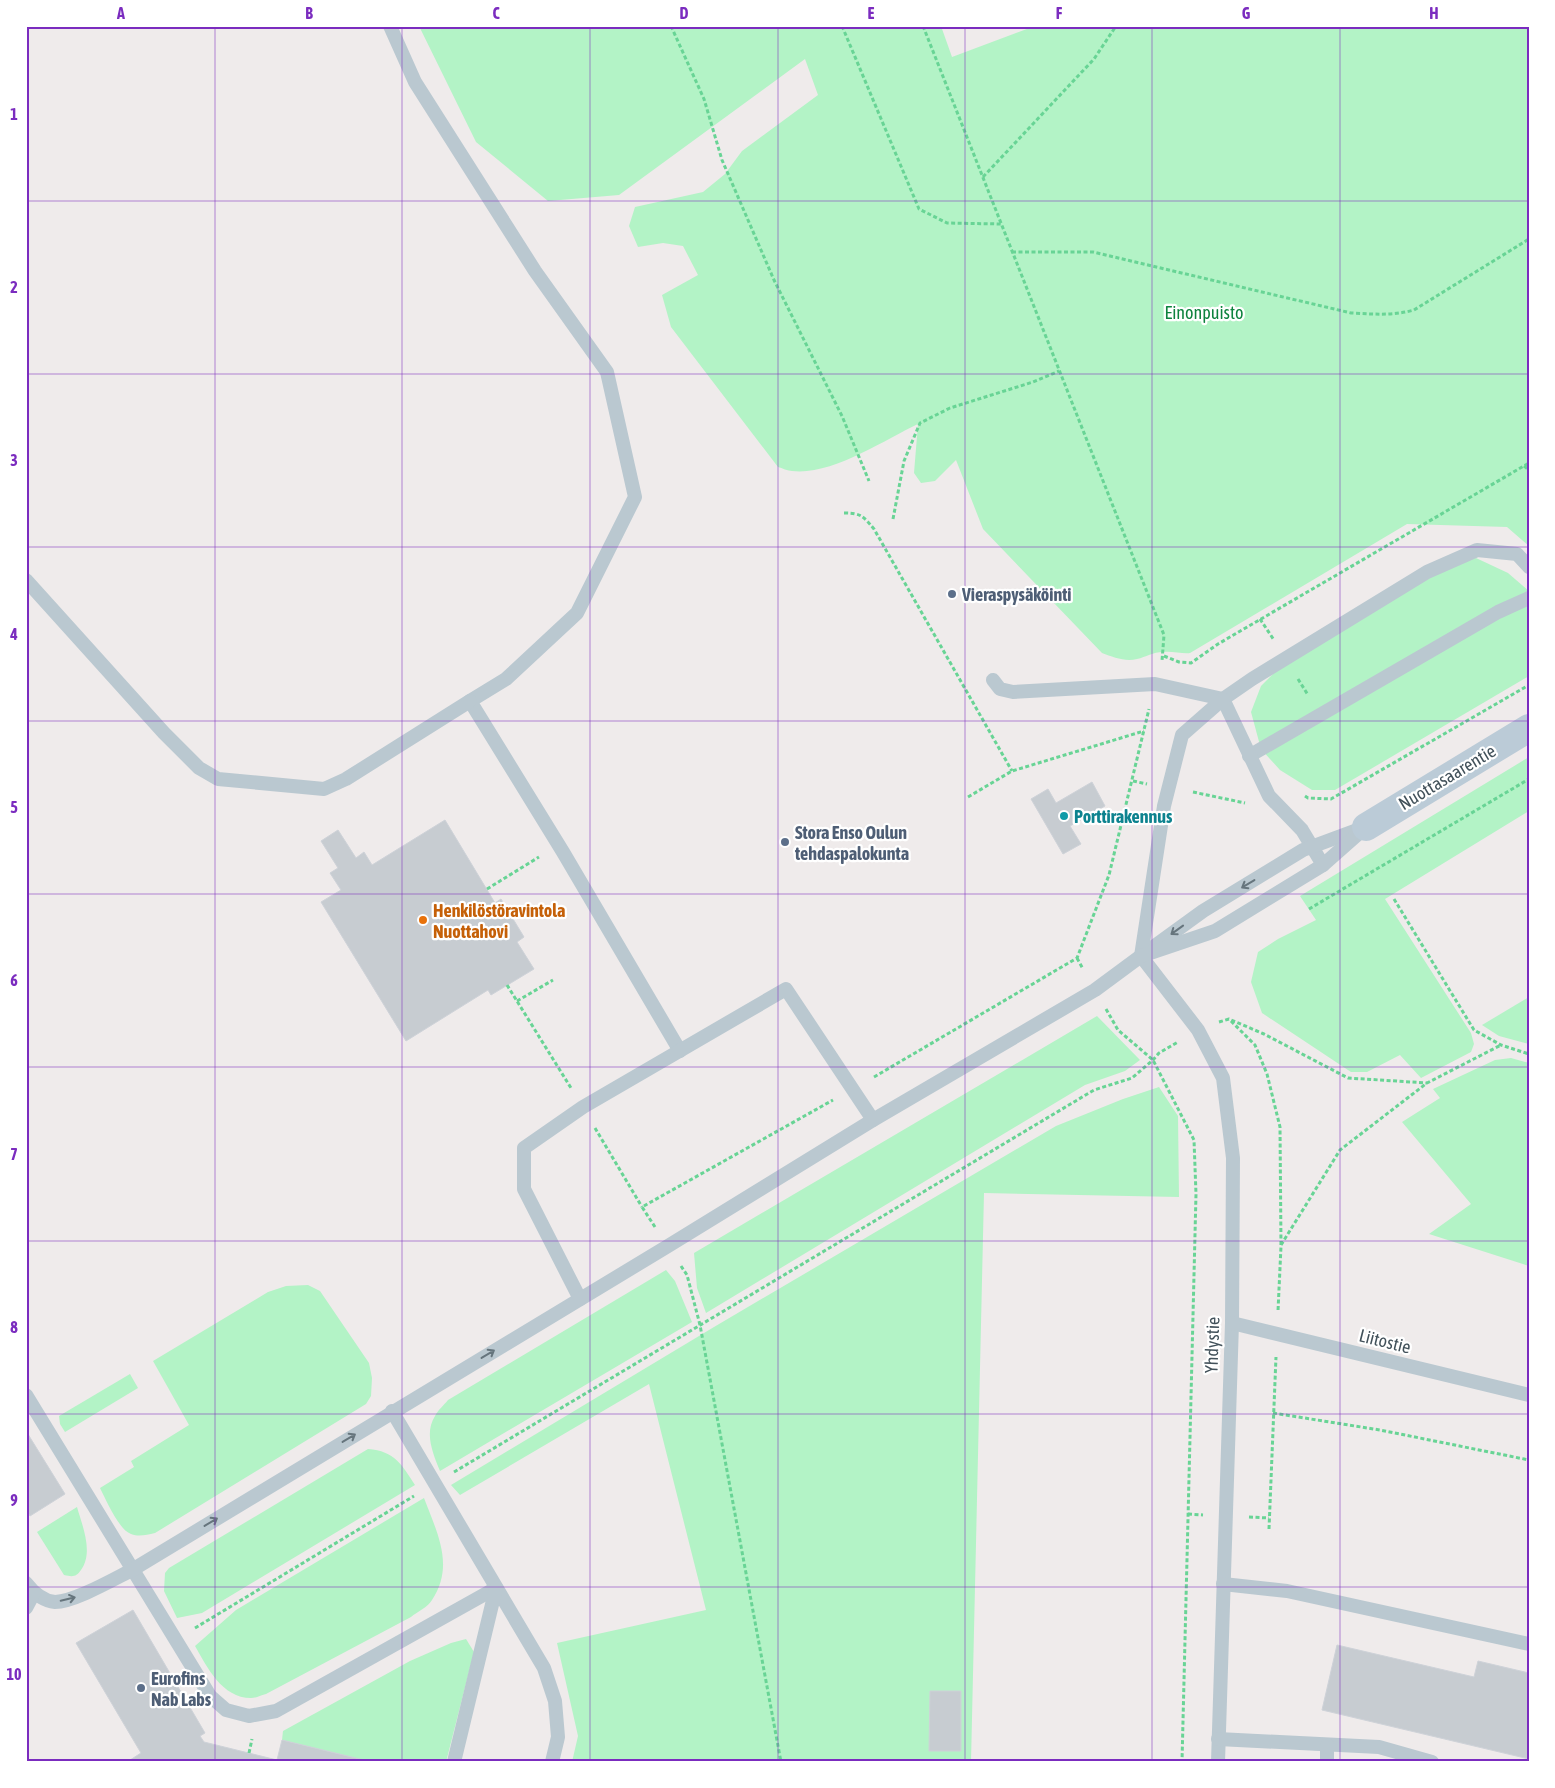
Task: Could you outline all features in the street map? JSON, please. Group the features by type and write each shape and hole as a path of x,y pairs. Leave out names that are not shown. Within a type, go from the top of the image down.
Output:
{"street":[{"name":"Nuottasaarentie","path":"1366,827 1529,728"}],"lane":[{"path":"26,580 164,733 199,768 218,779 324,789 346,779 506,678 577,613 635,497 608,372 534,271 425,99 415,82 390,26"},
{"path":"1141,956 1164,806 1182,735 1223,699 1427,572 1477,550 1517,554 1529,567"},
{"path":"1249,756 1498,612 1529,598"},
{"path":"993,680 1000,689 1013,692 1155,684 1223,699"},
{"path":"1223,699 1269,796 1302,830 1323,866"},
{"path":"470,701 559,845 680,1051"},
{"name":"Nuottasaarentie","path":"30,1588 55,1602 79,1596 132,1570 873,1120 1095,990 1214,904 1303,850 1366,827"},
{"name":"Nuottasaarentie","path":"1141,956 1215,931 1323,866 1366,827"},
{"name":"Yhdystie","path":"1141,956 1198,1030 1224,1078 1233,1158 1232,1322 1218,1762"},
{"path":"580,1299 524,1190 524,1148 583,1108 786,989 873,1120"},
{"name":"Liitostie","path":"1232,1322 1529,1395"},
{"path":"26,1395 210,1696 226,1710 249,1716 276,1711 496,1588"},
{"path":"392,1411 544,1668 555,1702 558,1737 552,1762"},
{"path":"1223,1584 1287,1591 1529,1644"},
{"path":"26,1608 30,1588"},
{"path":"454,1762 496,1588"},
{"path":"1218,1739 1379,1747 1432,1762"},
{"path":"1327,1745 1327,1762"}],"path":[{"path":"671,26 704,99 722,160 774,280 842,416 869,481"},
{"path":"842,26 919,209 947,224 1001,224"},
{"path":"781,1762 700,1325 687,1275 642,1207 853,1090 1077,958 1109,876 1155,684 1164,656 1164,635 923,26"},
{"path":"983,177 1094,59 1116,26"},
{"path":"1012,252 1093,252 1351,313 1380,315 1398,314 1414,310 1529,239"},
{"path":"893,519 904,461 920,423 950,408 1033,382 1059,371"},
{"path":"1164,656 1179,662 1191,663 1218,644 1529,463"},
{"path":"1524,466 1529,470"},
{"path":"844,513 857,513 865,518 874,529 1012,771"},
{"path":"1133,781 1247,803 1289,787 1308,798 1331,799 1529,685"},
{"path":"968,797 1012,771 1144,730"},
{"path":"1309,909 1529,778"},
{"path":"487,889 559,845"},
{"path":"1394,899 1474,1030 1500,1045 1529,1054"},
{"path":"1077,958 1118,1030 1153,1060 1194,1140 1195,1213 1182,1762"},
{"path":"517,1001 553,980"},
{"path":"175,1640 1094,1090 1132,1078 1159,1053 1198,1030 1229,1019 1264,1034 1348,1078 1426,1083"},
{"path":"1229,1019 1255,1045 1267,1074 1280,1127 1281,1246 1269,1529"},
{"path":"1281,1246 1340,1150 1426,1083 1500,1045"},
{"path":"1273,1413 1380,1430 1529,1460"}],"green space":[{"name":"Einonpuisto","path":"419,26 941,26 952,57 1035,26 1529,26 1529,546 1507,527 1407,524 1190,653 1159,652 1128,660 1102,653 983,529 956,460 935,481 921,483 914,473 918,424 840,463 807,471 792,471 778,467 671,327 662,295 698,275 683,246 663,243 638,247 629,226 635,207 703,192 725,174 742,151 818,95 805,59 619,195 548,201 476,142"},
{"path":"1476,558 1508,573 1529,591 1529,676 1335,790 1312,790 1280,770 1261,749 1251,712 1261,686 1281,666 1428,565"},
{"path":"1529,757 1529,811 1385,899 1471,1033 1474,1044 1471,1052 1421,1078 1400,1055 1367,1072 1351,1072 1262,1013 1251,982 1258,952 1278,939 1316,920 1300,896"},
{"path":"1529,997 1529,1044 1499,1036 1482,1025"},
{"path":"1097,1016 1140,1060 1125,1071 1085,1085 706,1313 697,1288 694,1253"},
{"path":"1511,1058 1529,1063 1529,1266 1429,1234 1471,1204 1402,1122 1440,1098 1433,1089 1495,1060"},
{"path":"1159,1087 1178,1116 1179,1197 984,1193 971,1762 572,1762 578,1736 557,1643 706,1610 649,1384 460,1495 451,1485 714,1327 1056,1126 1123,1099"},
{"path":"666,1270 675,1281 692,1322 440,1471 431,1444 430,1429 436,1414 448,1400"},
{"path":"308,1285 320,1291 369,1363 372,1378 371,1396 366,1404 155,1533 137,1535 126,1531 113,1514 100,1488 134,1467 131,1461 189,1425 153,1361 268,1292 286,1286"},
{"path":"130,1374 138,1388 65,1432 60,1424 59,1416"},
{"path":"368,1449 385,1453 397,1460 415,1485 202,1613 177,1618 164,1591 165,1573 169,1568"},
{"path":"424,1498 442,1549 443,1562 439,1587 428,1605 411,1617 266,1694 253,1698 241,1697 232,1693 210,1672 195,1646 236,1610"},
{"path":"77,1507 86,1538 87,1555 81,1570 76,1575 70,1576 64,1575 37,1532"},
{"path":"466,1639 474,1652 446,1762 372,1762 282,1740 283,1731 410,1661 451,1643"}],"building":[{"name":"Porttirakennus","path":"1092,782 1105,806 1070,826 1081,844 1063,854 1031,799 1048,789 1056,803"},
{"name":"Henkilöstöravintola Nuottahovi","path":"445,820 495,903 501,899 524,937 517,942 534,969 491,995 488,990 406,1041 321,902 341,890 330,873 338,868 321,841 338,830 356,858 364,852 372,865"},
{"path":"26,1431 65,1494 30,1516 26,1509"},
{"name":"Eurofins Nab Labs","path":"133,1610 205,1733 200,1736 204,1742 277,1760 282,1740 372,1762 127,1762 141,1753 76,1643"},
{"path":"1337,1645 1474,1677 1478,1661 1529,1673 1529,1759 1322,1710"},
{"path":"930,1691 961,1691 961,1751 929,1751"}],"place":[{"name":"Vieraspysäköinti","path":"952,594"},
{"name":"Porttirakennus","path":"1064,816"},
{"name":"Stora Enso Oulun tehdaspalokunta","path":"785,842"},
{"name":"Henkilöstöravintola Nuottahovi","path":"423,920"},
{"name":"Eurofins Nab Labs","path":"141,1688"}]}
